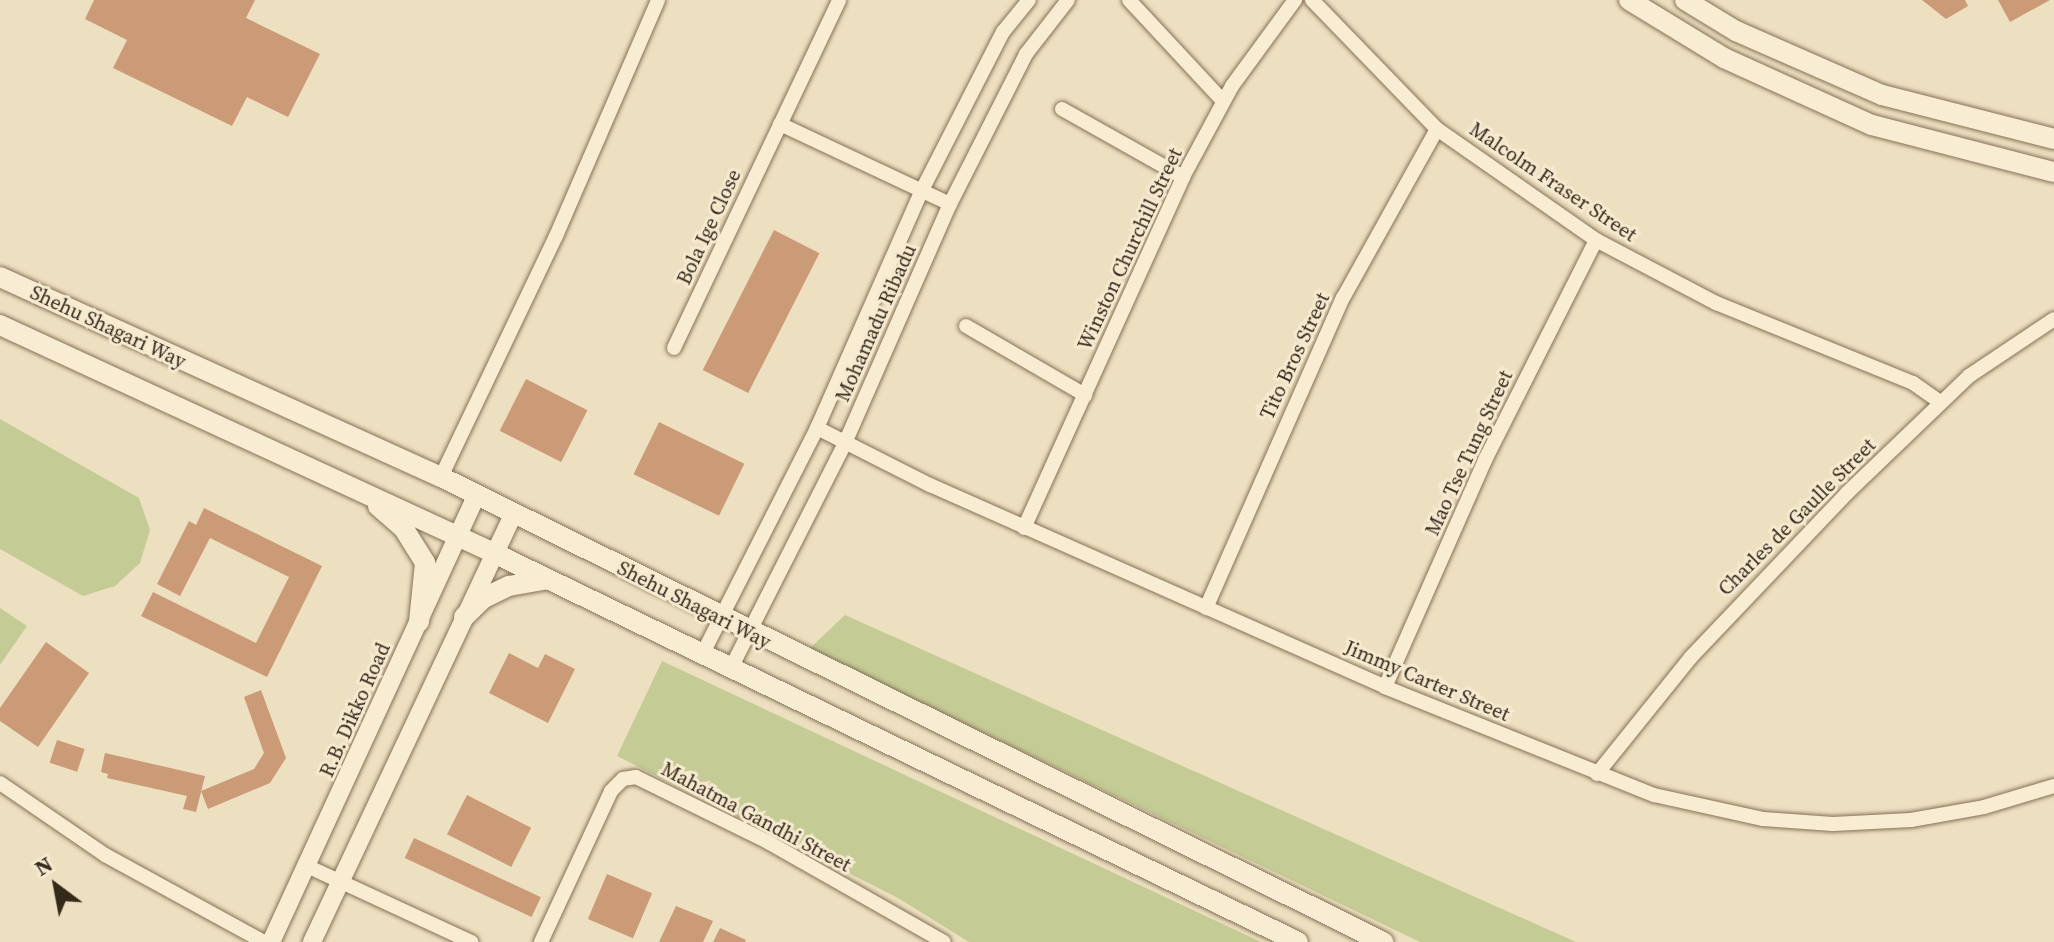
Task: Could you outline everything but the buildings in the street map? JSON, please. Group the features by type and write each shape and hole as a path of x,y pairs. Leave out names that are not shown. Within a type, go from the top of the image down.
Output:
{"main road":[{"path":"1629,0 1724,58 1858,119 1937,145 2054,172"},
{"path":"1685,0 1736,31 1882,95 2054,139"},
{"name":"Shehu Shagari Way","path":"0,277 441,477 721,620 1383,942"},
{"name":"Shehu Shagari Way","path":"0,325 494,553 1298,942"},
{"path":"363,493 420,551 427,581 419,622"},
{"path":"464,617 496,592 547,579"}],"street":[{"path":"441,477 556,236 658,0"},
{"name":"Bola Ige Close","path":"674,348 839,0"},
{"name":"Mohamadu Ribadu","path":"702,655 817,428 921,192 1003,32 1029,0"},
{"name":"Mohamadu Ribadu","path":"731,668 845,443 950,204 1026,54 1068,0"},
{"path":"1129,0 1223,101"},
{"name":"Winston Churchill Street","path":"1024,528 1183,177 1223,101 1295,0"},
{"name":"Malcolm Fraser Street","path":"1312,0 1437,129 1596,240 1716,303 1913,383 1940,402"},
{"path":"1062,109 1183,177"},
{"path":"780,124 950,204"},
{"name":"Tito Bros Street","path":"1206,608 1343,298 1437,129"},
{"name":"Mao Tse Tung Street","path":"1385,687 1486,458 1596,240"},
{"name":"Charles de Gaulle Street","path":"1597,774 1761,579 1940,402 2054,319"},
{"path":"966,326 1085,395"},
{"name":"Jimmy Carter Street","path":"817,428 1024,528 1385,687 1597,774 1704,808 1833,824 1911,820 1984,807 2054,786"},
{"name":"R.B. Dikko Road","path":"271,942 309,867 477,495"},
{"path":"312,942 513,514"},
{"name":"Mahatma Gandhi Street","path":"541,942 611,791 623,779 636,777 768,842 944,942"},
{"path":"0,783 105,855 264,942"},
{"path":"309,867 341,879 471,942"}],"green space":[{"path":"0,419 139,498 150,530 140,563 115,586 83,596 0,549"},
{"path":"0,608 27,626 0,665"},
{"path":"845,615 1576,942 1420,942 809,649"},
{"path":"662,661 1261,942 969,942 898,898 617,756"}]}
